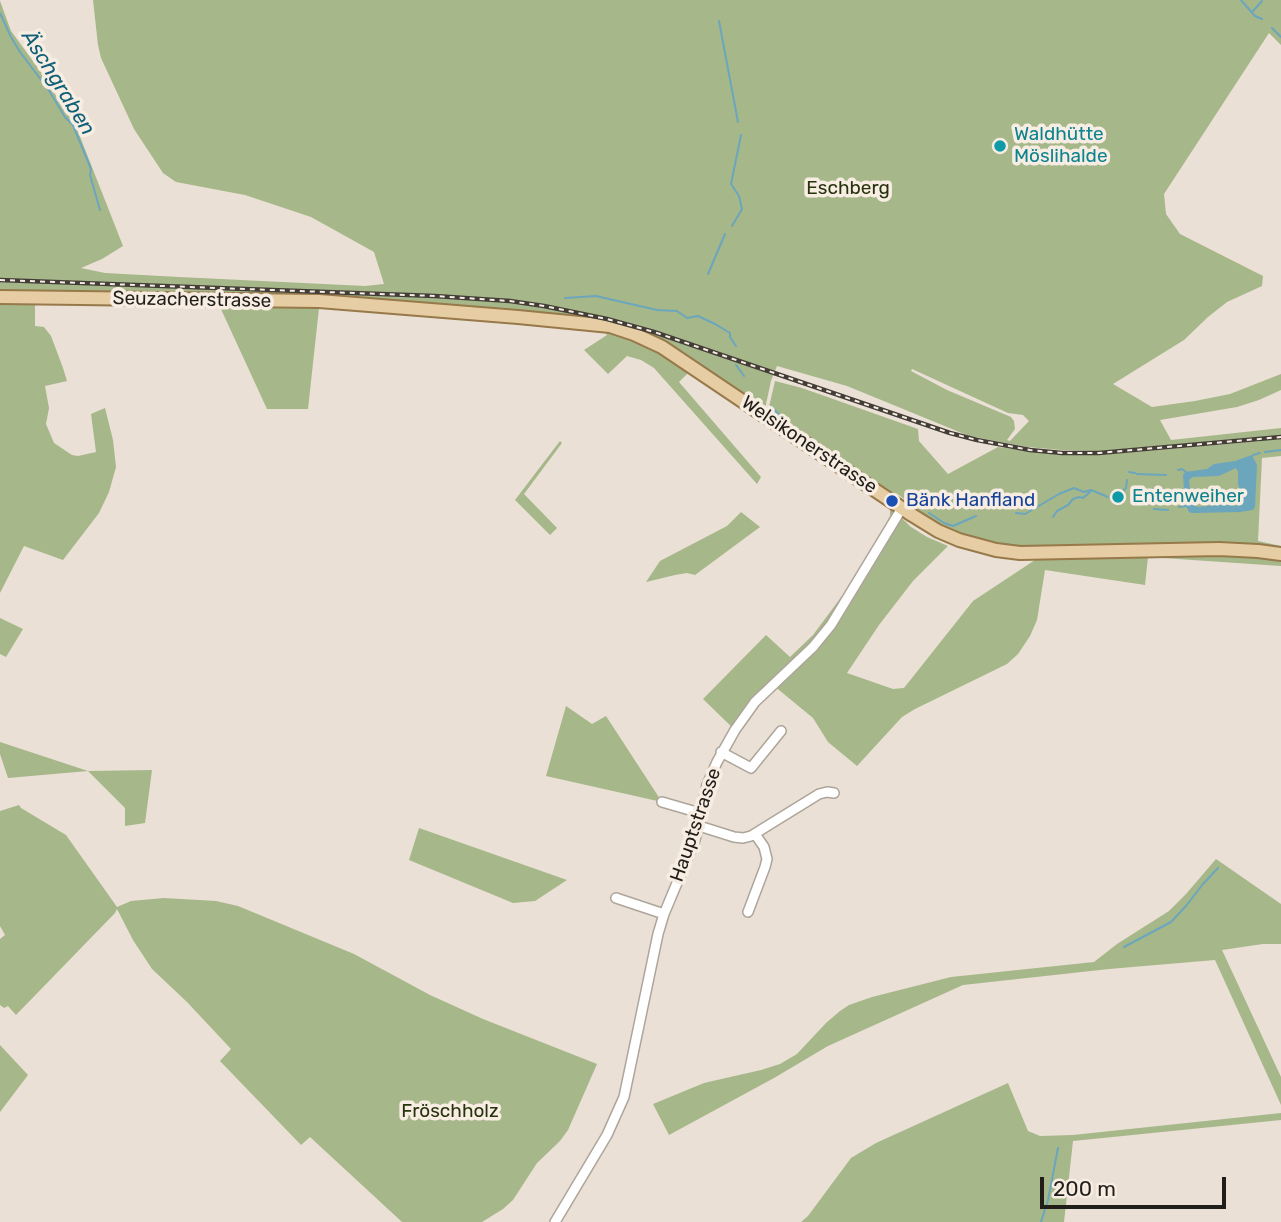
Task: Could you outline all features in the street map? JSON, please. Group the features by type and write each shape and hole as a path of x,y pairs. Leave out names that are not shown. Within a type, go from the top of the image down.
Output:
{"main road":[{"name":"Seuzacherstrasse","path":"0,297 319,302 383,306"},
{"name":"Welsikonerstrasse","path":"383,306 582,322 634,334 674,355 902,508 946,535 973,545 1006,552 1035,553 1219,550 1281,554"}],"street":[{"name":"Hauptstrasse","path":"555,1222 607,1135 621,1105 664,914 693,845 707,786 722,752 755,702 813,647 831,625 902,508"},
{"path":"722,752 751,768 781,731"},
{"path":"699,826 737,838 747,837 819,794 834,793"},
{"path":"662,803 700,813"},
{"path":"748,912 766,863 766,851 755,834"},
{"path":"616,898 664,914"}],"green space":[{"name":"Eschberg","path":"93,0 1281,0 1281,45 1269,33 1164,194 1166,214 1180,234 1263,276 1262,286 1227,302 1184,340 1113,384 1152,407 1230,394 1281,374 1281,390 1259,400 1237,407 1160,420 1171,440 1281,428 1281,456 1262,458 1258,541 1281,546 1281,566 1148,557 1145,585 1045,570 1037,620 1018,654 1007,664 902,717 857,766 828,742 813,718 773,685 735,730 703,699 766,635 790,657 813,635 842,596 847,599 890,516 890,508 689,372 679,382 761,477 757,484 654,368 627,356 608,374 584,350 607,335 604,331 319,308 308,409 267,409 220,307 90,306 70,298 0,297 0,1 11,31 77,129 123,246 81,268 105,273 179,277 365,286 384,284 374,252 311,217 245,195 176,182 163,173 134,129 101,58","holes":["777,366 847,386 969,436 1027,447 1099,451 1260,437 1261,441 1099,455 1059,455 998,447 948,474 919,441 918,429 775,381 769,407 773,416 887,492 896,493 915,507 919,504 916,509 920,514 955,534 1035,553 1035,560 973,601 904,688 893,689 847,673 913,581 948,546 911,527 885,502 763,418","912,369 1008,413 1023,415 1029,421 1010,441 1007,440 1015,429 1011,417 947,390 911,371"]},
{"path":"0,303 35,304 35,326 44,327 51,336 67,381 45,386 49,408 46,424 54,443 72,455 96,452 91,414 105,408 116,467 109,492 99,513 63,560 24,546 0,593"},
{"path":"560,441 562,443 524,494 557,528 550,535 515,500"},
{"path":"741,512 760,527 695,575 687,573 646,582 660,561 727,526"},
{"path":"0,618 23,629 6,657 0,654"},
{"path":"566,706 592,724 606,716 662,802 546,776"},
{"path":"0,742 88,771 8,778 0,754"},
{"path":"152,770 145,823 125,826 125,808 88,771"},
{"name":"Fröschholz","path":"19,805 66,835 117,907 131,901 164,898 216,901 238,906 354,954 430,995 483,1019 597,1064 568,1130 537,1163 513,1200 482,1222 402,1222 310,1137 301,1145 220,1061 231,1049 152,969 117,909 16,1015 8,1006 4,1008 0,1005 0,939 5,935 0,926 0,811"},
{"path":"419,828 567,880 535,901 513,903 409,860"},
{"path":"1216,859 1281,904 1281,944 1222,950 1281,1077 1281,1105 1215,960 963,985 828,1046 669,1135 653,1104 704,1083 780,1064 797,1054 840,1011 872,997 951,977 1094,962 1169,911"},
{"path":"0,1045 28,1075 0,1112"},
{"path":"1008,1083 1028,1131 1040,1136 1073,1135 1281,1113 1281,1120 1073,1141 1064,1222 801,1222 851,1158 876,1143"}],"water":[{"path":"1252,455 1257,465 1253,510 1189,512 1185,504 1185,472","holes":["1236,468 1242,499 1240,504 1198,507 1192,504 1190,479 1219,476"]}],"waterway":[{"path":"1241,0 1255,16 1262,19"},
{"path":"1253,11 1262,1"},
{"name":"Äschgraben","path":"0,13 20,52 73,125 91,169 90,175 100,210"},
{"path":"719,21 738,122"},
{"path":"1272,28 1281,37"},
{"path":"732,226 742,209 739,196 731,184 741,135"},
{"path":"708,274 725,234"},
{"path":"565,298 596,296 657,310 677,311 687,318 698,316 730,333 736,346"},
{"path":"736,365 744,376"},
{"path":"772,407 786,423 874,481"},
{"path":"1265,452 1281,450"},
{"path":"1253,455 1260,453"},
{"path":"1178,470 1186,472"},
{"path":"1129,472 1135,473"},
{"path":"1137,474 1166,475"},
{"path":"1122,492 1126,488 1127,480"},
{"path":"1016,513 1025,514 1074,488 1084,492 1091,490 1108,497"},
{"path":"1053,517 1073,499 1083,498 1090,492"},
{"path":"1179,507 1186,506"},
{"path":"1154,509 1168,510"},
{"path":"929,513 953,526 976,516"},
{"path":"1124,947 1171,922 1218,868"},
{"path":"1041,1222 1058,1148"}],"railway":[{"path":"0,280 435,296 544,306 654,332 950,433 1030,450 1099,453 1281,437"}],"place":[{"name":"Waldhütte Möslihalde","path":"1000,146"},
{"name":"Entenweiher","path":"1118,497"},
{"name":"Bänk Hanfland","path":"892,501"}]}
